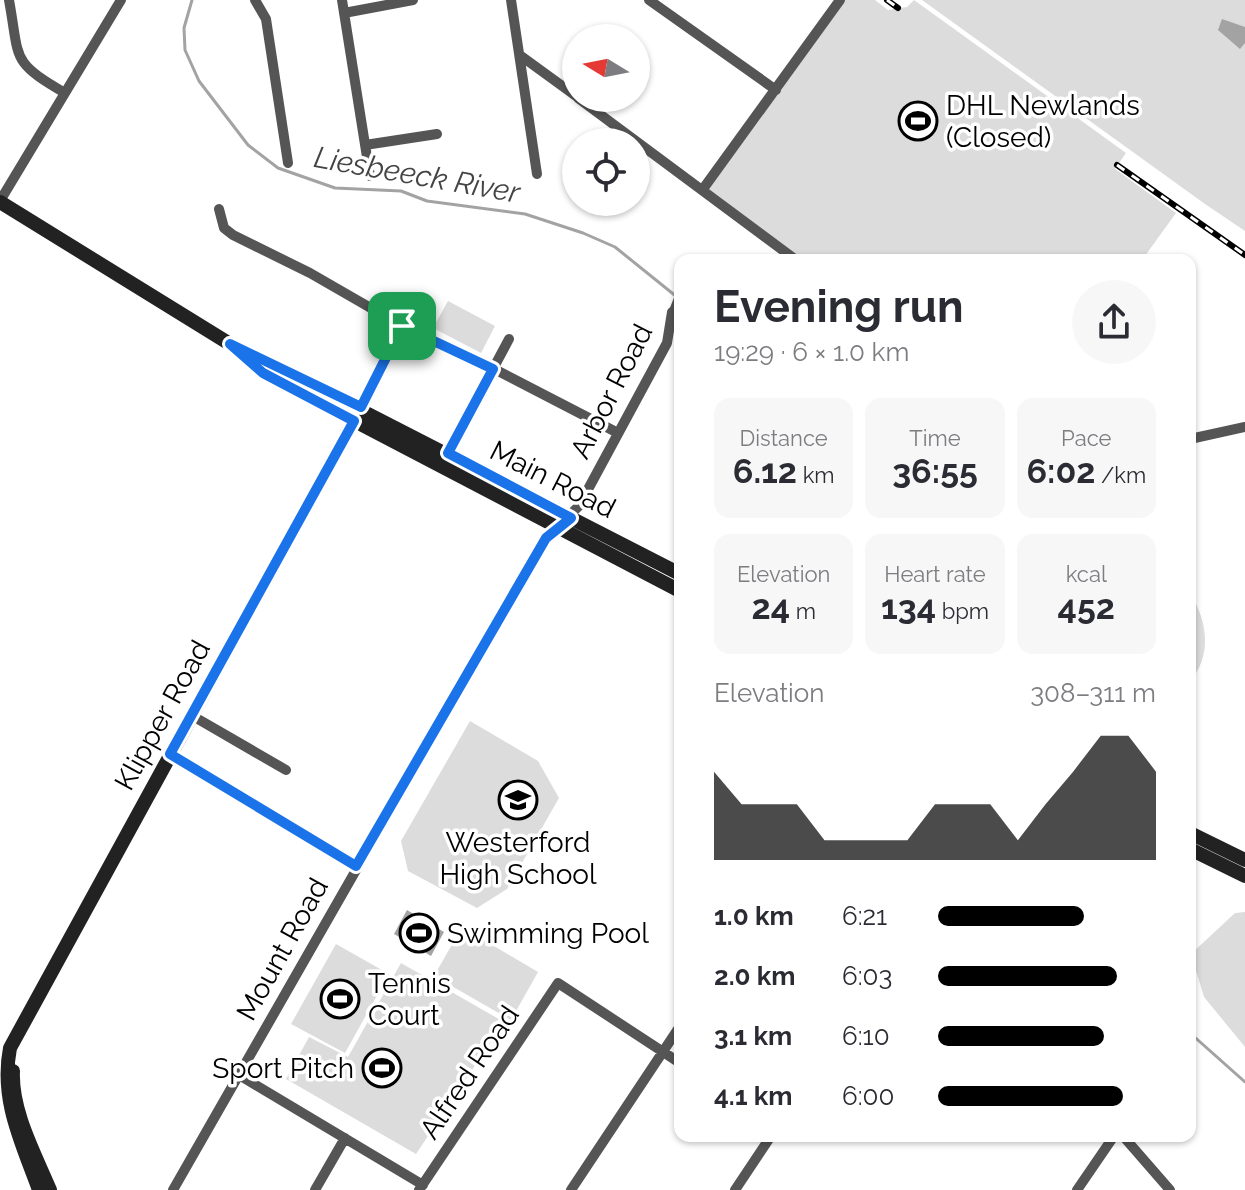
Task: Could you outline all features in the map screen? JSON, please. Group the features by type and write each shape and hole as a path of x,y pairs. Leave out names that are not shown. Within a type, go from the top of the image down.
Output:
{"main road":[{"name":"Main Road","path":"0,201 230,344 357,414 565,522 674,571"},
{"name":"Main Road","path":"357,414 448,453 674,587"},
{"name":"Klipper Road","path":"39,1190 8,1113 5,1079 17,1035 357,414"},
{"path":"1196,836 1245,860"},
{"path":"1196,852 1245,876"},
{"name":"Klipper Road","path":"5,1079 50,1190"}],"street":[{"path":"9,0 21,63 28,72 65,93"},
{"path":"0,201 121,0"},
{"path":"255,0 266,19 288,163"},
{"path":"342,0 370,176"},
{"path":"344,13 413,0"},
{"path":"511,0 537,174"},
{"path":"649,0 776,90"},
{"path":"703,189 840,0"},
{"path":"521,56 562,86"},
{"path":"598,112 788,254"},
{"path":"365,145 437,134"},
{"path":"219,209 224,228 233,235 310,273 402,326 618,433"},
{"path":"672,312 674,307"},
{"name":"Arbor Road","path":"565,522 667,343 672,312"},
{"path":"357,414 402,326"},
{"path":"448,453 509,339"},
{"path":"1196,438 1245,427"},
{"name":"Mount Road","path":"173,1190 546,538 565,522"},
{"path":"191,715 286,770"},
{"path":"170,754 356,866"},
{"name":"Alfred Road","path":"421,1187 554,987 561,983 664,1052"},
{"path":"571,1190 674,1036"},
{"path":"664,1052 674,1059"},
{"path":"239,1075 421,1187"},
{"path":"315,1190 345,1138"},
{"path":"735,1190 767,1142"},
{"path":"1077,1190 1110,1142"},
{"path":"1128,1142 1170,1190"}],"shaded area":[{"name":"DHL Newlands (Closed)","path":"840,0 875,0 888,10 907,7 914,0 1126,153 1115,169 1176,213 1146,254 788,254 703,189"},
{"path":"922,0 1245,0 1245,231 1205,204"},
{"path":"1222,19 1245,27 1245,43 1240,49 1218,30"},
{"path":"448,301 495,326 481,353 433,328"},
{"path":"1196,604 1205,638 1202,661 1197,671"},
{"path":"470,721 538,761 559,798 507,889 477,908 408,871 401,841"},
{"name":"Swimming Pool","path":"407,910 444,932 431,956 394,934"},
{"path":"1245,912 1245,1047 1204,997 1196,971 1196,949 1235,913"},
{"name":"Tennis Court","path":"462,927 538,972 511,1020 434,976"},
{"name":"Tennis Court","path":"336,944 389,974 345,1053 291,1024"},
{"name":"Sport Pitch","path":"401,963 504,1022 416,1154 286,1079 309,1037 348,1057"}],"waterway":[{"name":"Liesbeeck River","path":"192,0 184,28 185,50 199,81 248,145 278,168 335,188 401,191 427,201 525,214 615,247 674,295"},
{"name":"Liesbeeck River","path":"1196,1038 1245,1082"}],"railway":[{"path":"887,0 898,8"},
{"path":"1117,165 1245,255"}],"place":[{"name":"DHL Newlands (Closed)","path":"918,121"},
{"name":"Westerford High School","path":"518,800"},
{"name":"Swimming Pool","path":"419,933"},
{"name":"Tennis Court","path":"340,999"},
{"name":"Sport Pitch","path":"382,1068"}],"route":[{"path":"402,326 493,369 448,453 571,518 546,538 356,866 170,754 354,421 263,373 230,344 361,407 402,326"}]}
